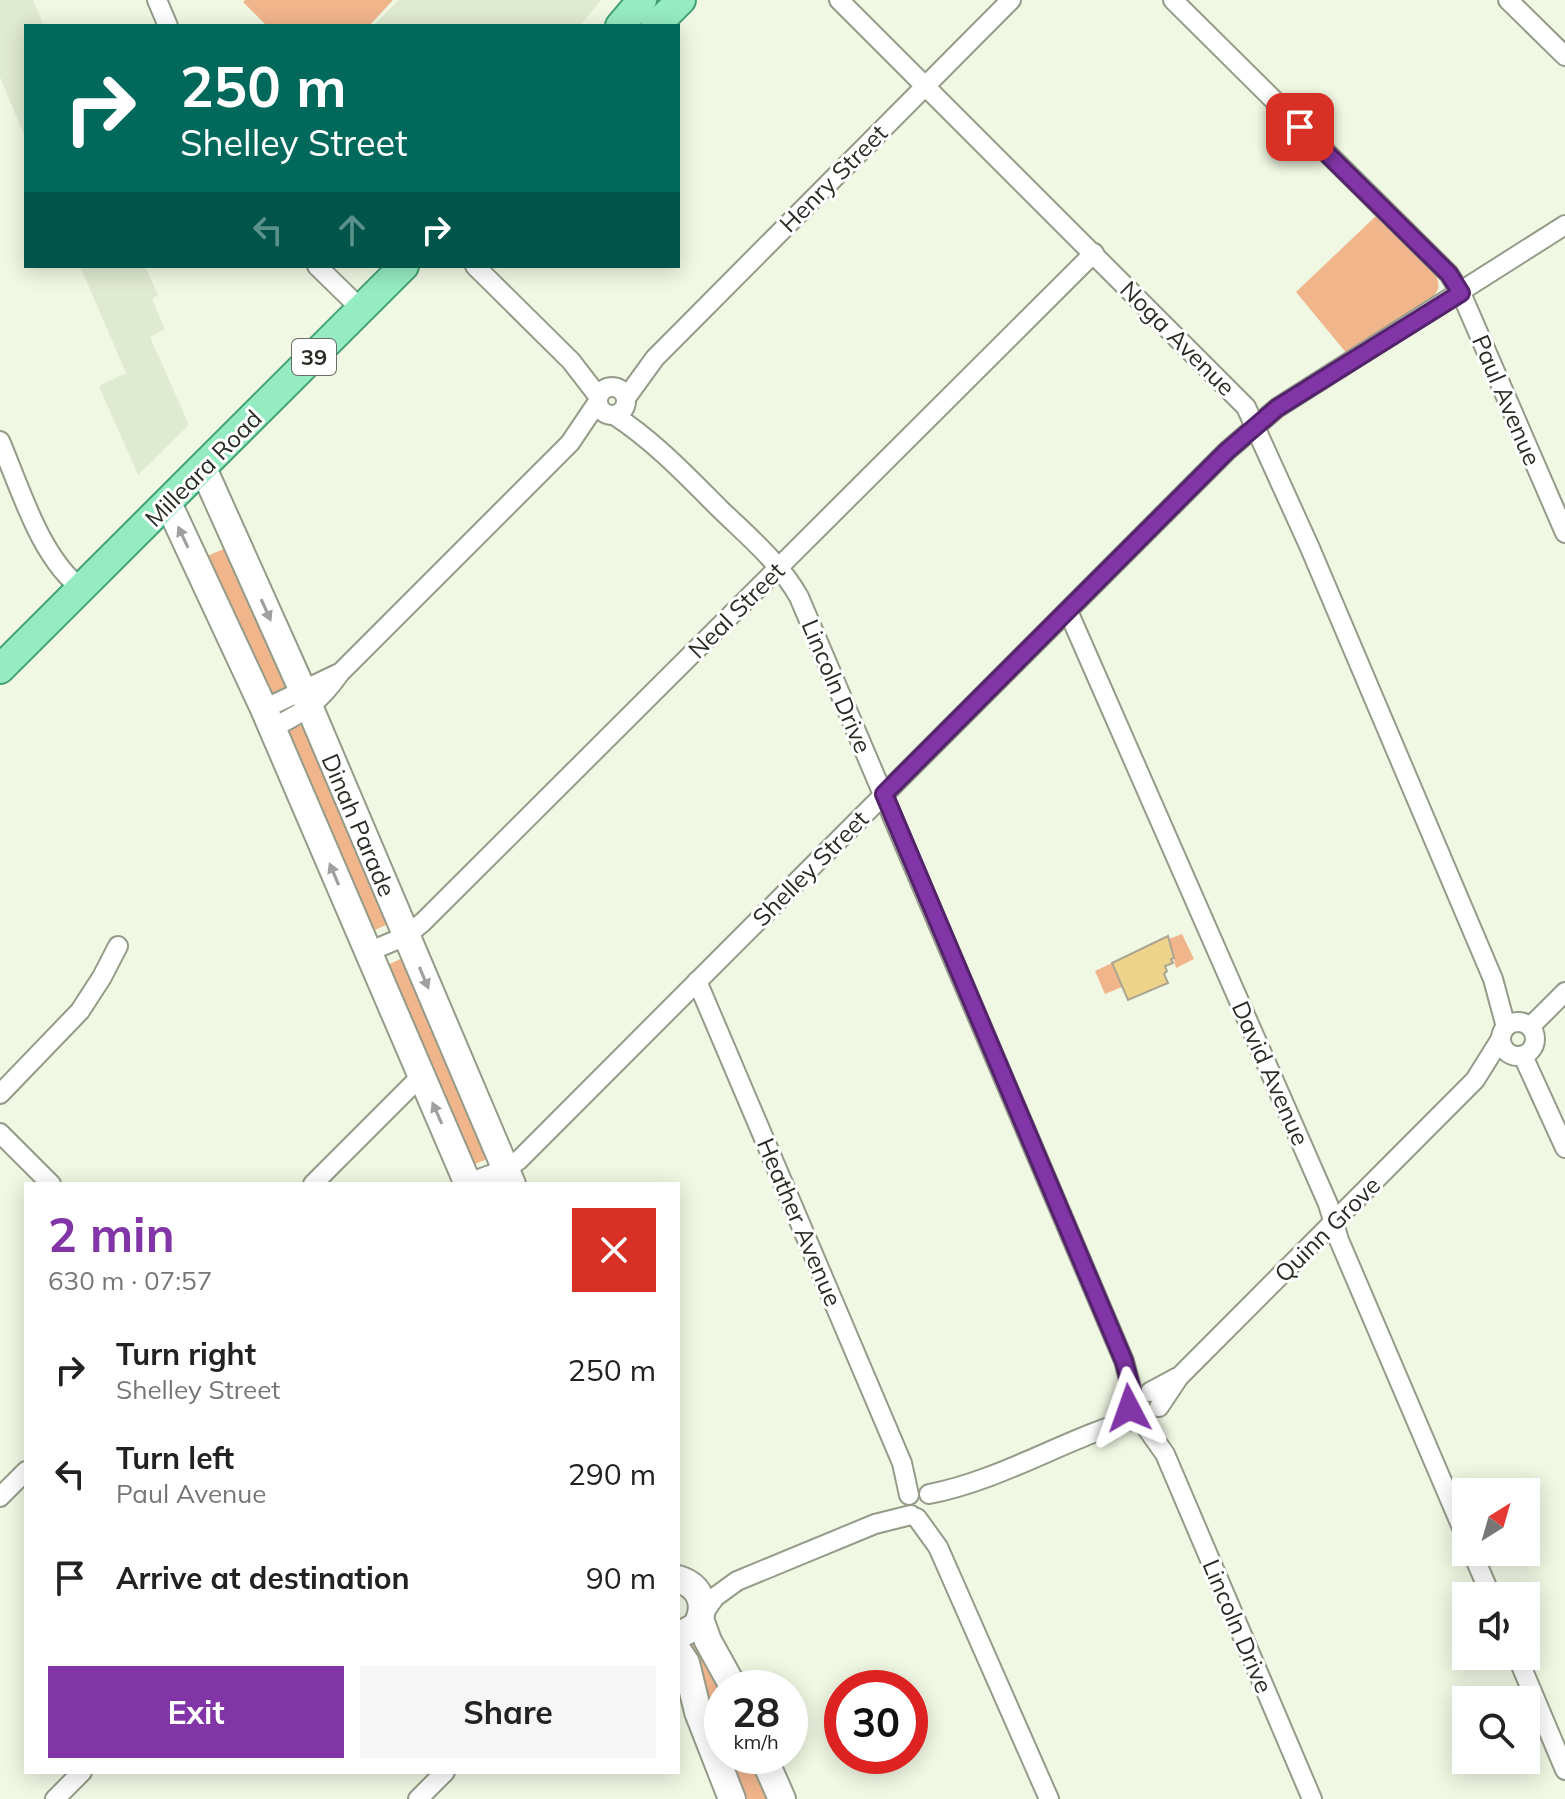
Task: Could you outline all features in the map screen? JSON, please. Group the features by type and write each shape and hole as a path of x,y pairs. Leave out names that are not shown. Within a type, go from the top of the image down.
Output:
{"main road":[{"path":"638,12 681,0"},
{"name":"Milleara Road","path":"0,669 402,268"}],"street":[{"path":"157,0 167,24"},
{"name":"Noga Avenue","path":"839,0 1246,407 1310,548 1514,1029"},
{"name":"Henry Street","path":"268,718 306,700 340,673 1011,0"},
{"name":"Paul Avenue","path":"1173,0 1449,274 1461,293 1565,533"},
{"path":"1508,0 1565,56"},
{"name":"Shelley Street","path":"475,1182 509,1177 519,1160 1255,426 1277,408 1565,225"},
{"name":"Neal Street","path":"368,952 406,936 434,911 1094,253"},
{"path":"319,268 361,309"},
{"name":"Lincoln Drive","path":"477,268 779,567 799,597 1312,1799"},
{"path":"0,441 43,539 64,572 82,589"},
{"name":"Dinah Parade","path":"203,468 306,700 509,1177"},
{"name":"Dinah Parade","path":"168,503 268,718 468,1182"},
{"name":"David Avenue","path":"1068,611 1328,1204 1333,1224 1452,1504"},
{"path":"0,1094 80,1011 118,946"},
{"name":"Heather Avenue","path":"697,981 1049,1799"},
{"name":"Quinn Grove","path":"701,1618 715,1597 737,1581 1102,1427 1144,1405 1179,1377 1475,1080 1514,1029 1565,992"},
{"path":"1518,1056 1528,1053 1534,1043 1533,1032 1514,1029 1504,1050 1518,1056 1565,1148"},
{"name":"Quinn Grove","path":"1475,1080 1498,1063 1518,1056"},
{"path":"315,1182 421,1076"},
{"path":"0,1133 49,1182"},
{"path":"0,1497 24,1473"},
{"path":"684,1581 702,1599 701,1618 708,1641 724,1670"},
{"name":"Quinn Grove","path":"684,1581 737,1581"},
{"path":"680,1635 689,1632 701,1618"},
{"path":"680,1654 686,1663 698,1712 732,1799"},
{"path":"1523,1670 1565,1770"},
{"path":"55,1799 80,1774"},
{"path":"418,1799 443,1774"},
{"path":"771,1774 782,1799"}],"shaded area":[{"path":"0,0 33,0 43,24 24,24 24,135 0,77"},
{"path":"393,0 371,24 265,24 243,2"},
{"path":"399,0 601,0 582,24 375,24"},
{"path":"1376,216 1435,275 1438,288 1430,299 1348,355 1296,292"},
{"path":"81,268 146,268 158,295 152,299 165,329 150,337 189,425 138,475 99,386 126,373"},
{"path":"233,545 294,686 268,697 207,556"},
{"path":"309,722 393,922 368,933 284,732"},
{"path":"1182,934 1194,959 1176,968 1169,939"},
{"path":"407,956 492,1157 468,1167 383,967"},
{"path":"1112,963 1122,987 1105,994 1095,971"},
{"path":"699,1638 712,1670 704,1670 704,1703 680,1642"},
{"path":"733,1774 757,1774 768,1799 743,1799"}],"building":[{"path":"1168,936 1174,958 1171,959 1173,963 1165,966 1168,983 1128,1000 1112,963"}],"route":[{"path":"1129,1408 1133,1395 1124,1361 884,794 1255,426 1277,408 1461,293 1449,274 1300,127"}]}
